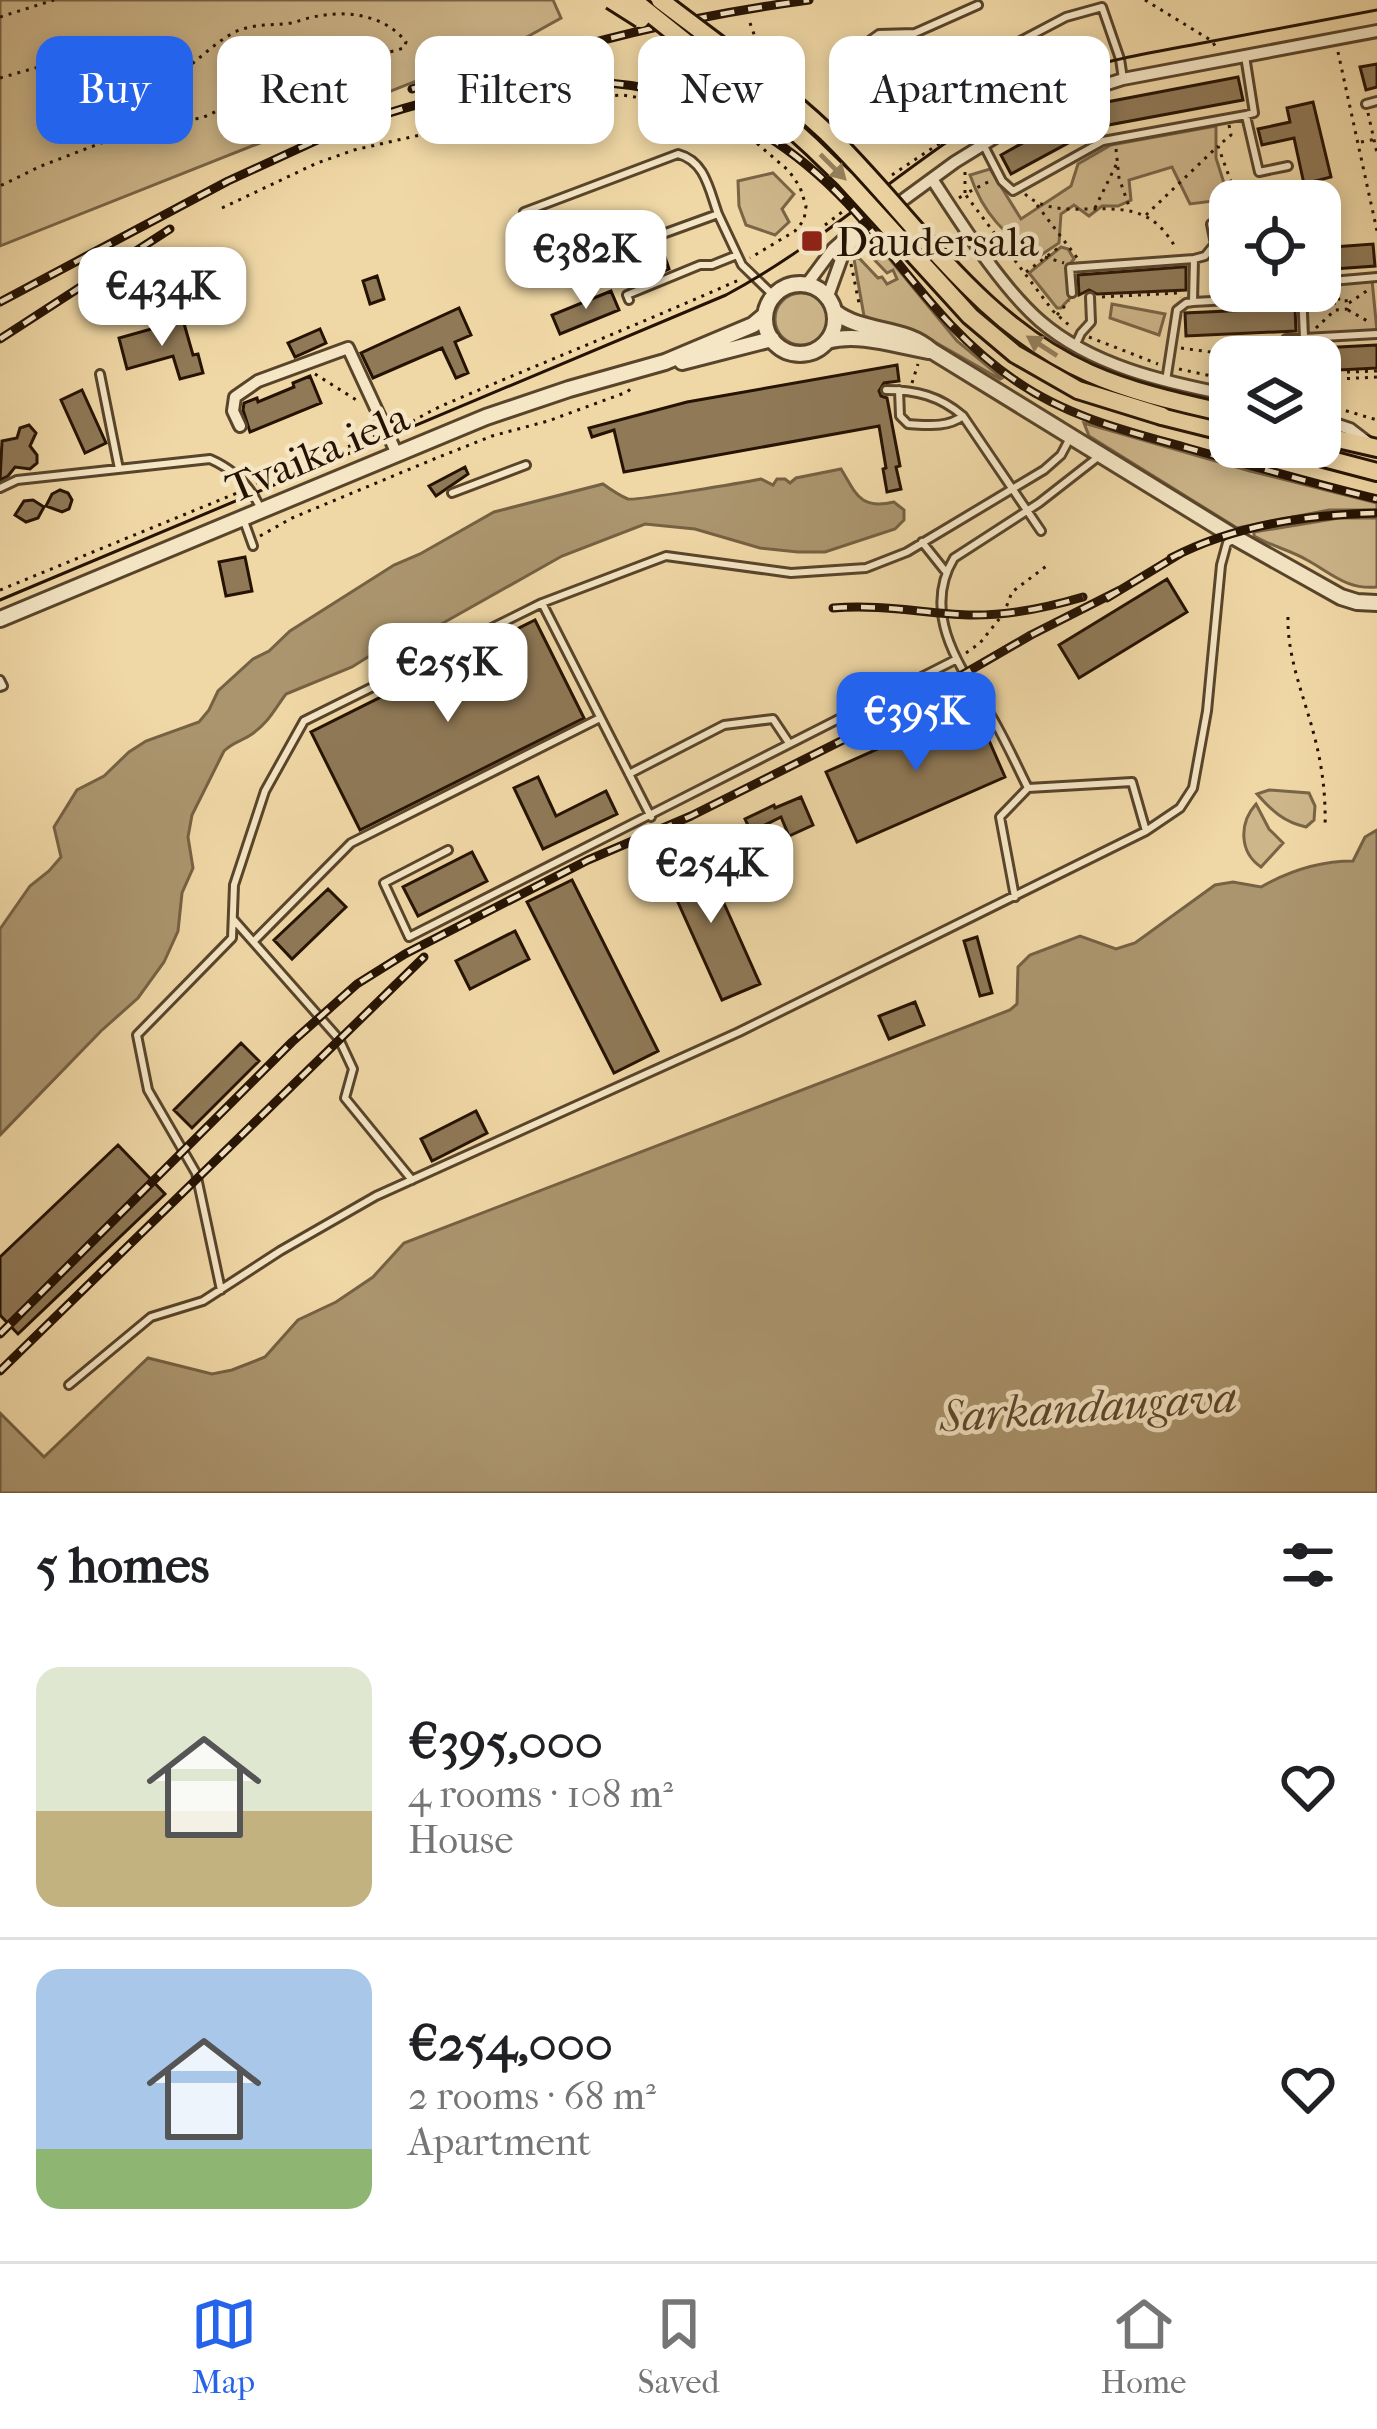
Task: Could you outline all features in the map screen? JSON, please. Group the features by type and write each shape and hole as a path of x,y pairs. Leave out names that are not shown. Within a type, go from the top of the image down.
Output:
{"main road":[{"path":"611,0 673,36"},
{"path":"633,0 675,36"},
{"path":"660,0 824,131 973,290 1023,334 1103,379 1209,409"},
{"path":"805,141 970,316 1016,354 1078,390 1209,428"},
{"path":"1341,440 1376,448"},
{"path":"1341,463 1377,472"}],"street":[{"path":"1110,83 1377,32"},
{"path":"807,284 843,240 983,144"},
{"path":"932,178 1024,306 1049,329 1120,367 1209,390"},
{"path":"828,296 842,257 858,232"},
{"path":"772,340 765,315 773,296 784,286 807,284 828,296 836,312 827,341"},
{"name":"Tvaika iela","path":"836,312 859,324 906,335 922,343 926,354"},
{"name":"Tvaika iela","path":"0,619 526,402 665,362 753,325 765,315"},
{"name":"Tvaika iela","path":"665,362 772,340 794,354 816,351 827,341 843,338 874,340 926,354 1341,597 1377,603"},
{"path":"240,426 233,412 235,398 258,381 349,349 397,454"},
{"path":"1341,426 1376,448"}],"lane":[{"path":"979,5 915,34 879,34 840,62 872,119 1066,17 1102,7 1123,79"},
{"path":"983,144 1013,191 1103,141 1246,116 1254,112 1245,56"},
{"path":"1366,104 1377,101"},
{"path":"1246,116 1259,172 1288,166"},
{"path":"524,212 686,155 700,168 742,265 773,296"},
{"path":"544,277 718,214"},
{"path":"627,248 634,265"},
{"path":"1072,293 1074,267 1189,259 1209,251"},
{"path":"629,300 627,296 679,273 737,255"},
{"path":"1189,259 1189,302"},
{"path":"1341,281 1377,280"},
{"path":"1075,346 1091,322 1090,298"},
{"path":"1166,381 1178,310 1189,302 1209,301"},
{"path":"1341,336 1376,330"},
{"path":"100,374 119,469"},
{"path":"886,390 921,393 949,404 963,416 1040,531"},
{"path":"899,390 900,416 908,424 936,425 963,416"},
{"path":"221,1289 196,1173 148,1090 137,1035 232,938 234,886 265,791 304,721 542,603 666,556 791,573 866,568 907,552 1055,461 1070,437"},
{"path":"1028,788 955,660 940,593 954,558 1028,510 1100,454"},
{"path":"0,488 17,480 210,459 230,467 254,494 261,511"},
{"path":"452,493 526,465"},
{"path":"243,518 252,543"},
{"path":"69,1385 151,1317 203,1301 337,1218 739,1032 1146,831 1180,808 1193,788 1207,711 1221,565 1227,543 1236,538"},
{"path":"922,542 946,572"},
{"path":"542,603 651,817"},
{"path":"448,850 384,883 409,937 955,660"},
{"path":"254,941 352,842 600,718"},
{"path":"629,773 724,725 773,719 789,742"},
{"path":"1015,897 1000,817 1028,788 1132,782 1146,831"},
{"path":"232,919 339,1039 353,1069 345,1098 412,1180"}],"path":[{"path":"0,17 54,0"},
{"path":"1145,0 1212,41 1226,60"},
{"path":"0,77 112,49 160,76 173,78 235,32 257,24 322,15 350,14 382,22 406,42 404,48 274,84 202,118 151,124 122,134 0,186"},
{"path":"1336,39 1377,232"},
{"path":"222,208 317,163 477,122 517,101 622,94 711,115 738,128 789,171 806,206 804,220 795,231 742,265"},
{"path":"1366,104 1377,153"},
{"path":"1144,216 1231,135 1228,118"},
{"path":"1114,139 1131,211"},
{"path":"1358,143 1375,140"},
{"path":"886,179 938,144"},
{"path":"1218,146 1231,180"},
{"path":"1095,208 1118,161"},
{"path":"950,204 1000,176"},
{"path":"1019,188 1078,259 1074,267 1045,257"},
{"path":"965,194 1053,311 1081,333 1168,367 1209,376"},
{"path":"1371,205 1377,195"},
{"path":"1036,204 1131,211 1162,229 1189,259"},
{"path":"825,224 850,206"},
{"path":"1024,273 1065,243"},
{"path":"1003,256 1009,252"},
{"path":"852,255 862,316 859,324"},
{"path":"1341,309 1377,280"},
{"path":"1090,298 1178,293 1189,302"},
{"path":"1341,298 1346,298 1350,336"},
{"path":"1347,308 1376,330"},
{"path":"1306,336 1333,312"},
{"path":"1172,347 1209,352"},
{"path":"912,385 926,354"},
{"path":"302,365 380,415"},
{"path":"1341,375 1377,374"},
{"path":"252,543 292,518 434,459 628,392 645,378"},
{"path":"1341,410 1377,421"},
{"path":"955,660 980,643 1004,613 1012,592 1048,564"},
{"path":"1288,617 1288,639 1326,791 1324,828"}],"shaded area":[{"path":"0,0 553,0 561,18 529,36 415,36 415,81 391,91 391,36 217,36 217,144 257,144 0,246"},
{"path":"1216,126 1216,158 1223,180 1209,180 1209,202 1190,204 1172,167 1129,180 1131,200 1102,206 1089,216 1074,205 1061,214 1059,243 1038,257 996,222 970,175 990,169 1021,219 1071,186 1078,164 1111,145"},
{"path":"773,173 794,194 782,209 789,222 775,235 746,225 738,181"},
{"path":"873,239 957,341 1002,378 924,336 864,316 854,259 859,258 887,284 897,279 893,270 887,273 863,248"},
{"path":"1061,247 1074,259 1068,266 1071,297 1057,308 1029,273"},
{"path":"1372,280 1377,331 1308,334 1307,312 1341,312 1341,282"},
{"path":"801,293 819,301 827,319 819,337 801,345 783,337 775,319 783,301"},
{"path":"1112,304 1165,314 1159,335 1110,318"},
{"path":"1084,423 1209,459 1209,468 1240,468 1377,503 1377,510 1329,510 1237,528 1089,436"},
{"path":"1339,518 1377,518 1377,587 1348,583 1254,536 1254,532"},
{"path":"1269,790 1309,793 1314,820 1306,827 1279,815 1257,794"},
{"path":"1256,804 1283,843 1261,867 1249,854 1244,837"}],"water":[{"path":"841,469 860,498 873,504 894,502 904,510 904,520 895,529 825,552 760,548 695,529 645,524 562,556 429,631 286,694 258,729 224,751 192,815 188,837 193,868 182,893 178,931 164,962 138,998 0,1135 0,929 30,886 61,857 54,827 77,790 104,776 146,741 199,722 218,691 290,631 394,565 494,512 603,484 635,499 761,479 773,485 777,479 790,483"},
{"name":"Sarkandaugava","path":"1377,830 1377,1493 0,1493 0,1413 44,1457 148,1358 212,1374 265,1357 298,1320 373,1277 404,1243 1010,1010 1017,1004 1018,967 1030,955 1080,936 1116,949 1135,943 1215,885 1233,882 1261,887 1306,868 1353,861 1365,837"}],"building":[{"path":"1377,64 1377,87 1366,90 1360,67"},
{"path":"1238,77 1243,100 1110,125 1110,101"},
{"path":"1313,102 1331,177 1303,180 1294,138 1262,145 1258,129 1290,122 1287,108"},
{"path":"1021,144 1067,144 1011,174 1001,155"},
{"path":"1373,244 1375,266 1341,268 1341,246"},
{"path":"662,248 669,269 635,284 632,275 641,267 639,257"},
{"path":"1186,267 1186,290 1097,294 1089,290 1079,295 1078,275"},
{"path":"377,276 384,299 370,304 363,281"},
{"path":"611,291 619,310 560,334 552,315"},
{"path":"459,308 471,335 455,342 468,373 456,378 442,348 373,378 361,353"},
{"path":"1295,312 1296,331 1186,336 1185,313"},
{"path":"183,320 203,373 180,379 173,356 127,369 119,338"},
{"path":"320,329 326,343 295,357 288,343"},
{"path":"1377,345 1377,368 1341,370 1341,347"},
{"path":"897,365 899,381 884,383 879,391 887,398 900,466 896,467 901,489 887,492 879,426 624,472 614,430 592,437 589,428 687,402"},
{"path":"310,376 321,403 250,432 244,403 257,398 258,402"},
{"path":"82,390 106,443 85,453 61,400"},
{"path":"29,425 36,433 30,446 37,463 30,469 15,467 0,480 2,441 17,438 20,428"},
{"path":"465,467 468,474 436,496 429,486"},
{"path":"60,490 72,500 62,512 46,506"},
{"path":"24,501 44,507 38,518 26,522 15,515"},
{"path":"245,557 252,591 226,596 219,562"},
{"path":"1167,579 1187,612 1079,678 1059,645"},
{"path":"535,620 584,718 360,830 311,732"},
{"path":"974,706 1005,777 857,842 826,772"},
{"path":"538,777 556,816 606,791 617,814 543,849 514,788"},
{"path":"801,797 813,825 789,836 781,817 751,832 745,819"},
{"path":"472,852 487,881 418,916 403,887"},
{"path":"701,852 760,984 722,1000 663,869"},
{"path":"572,880 658,1051 614,1073 527,902"},
{"path":"328,889 346,907 292,959 274,940"},
{"path":"515,931 529,959 470,989 456,961"},
{"path":"977,937 992,993 980,996 964,941"},
{"path":"915,1002 924,1025 889,1039 879,1016"},
{"path":"241,1043 259,1061 192,1128 174,1110"},
{"path":"476,1111 487,1133 432,1161 421,1139"},
{"path":"118,1145 165,1194 18,1334 0,1315 0,1257"}],"tram line":[{"path":"0,600 726,295 807,244 963,131 1047,83 1120,59 1377,10"}],"railway":[{"path":"614,38 809,0"},
{"path":"391,113 474,91 541,82 607,83 670,94 732,117 791,153 848,204 967,341 1035,393 1119,428 1377,499"},
{"path":"0,302 228,181 309,144"},
{"path":"0,339 170,229"},
{"path":"1171,558 1220,537 1271,524 1377,513"},
{"path":"1107,598 1183,552"},
{"path":"0,1334 292,1042 357,984 405,954 588,860 691,816 891,716 1120,590"},
{"path":"833,608 983,615 1083,597"},
{"path":"0,1371 424,957"}],"place":[{"name":"Daudersala","path":"812,241"}]}
